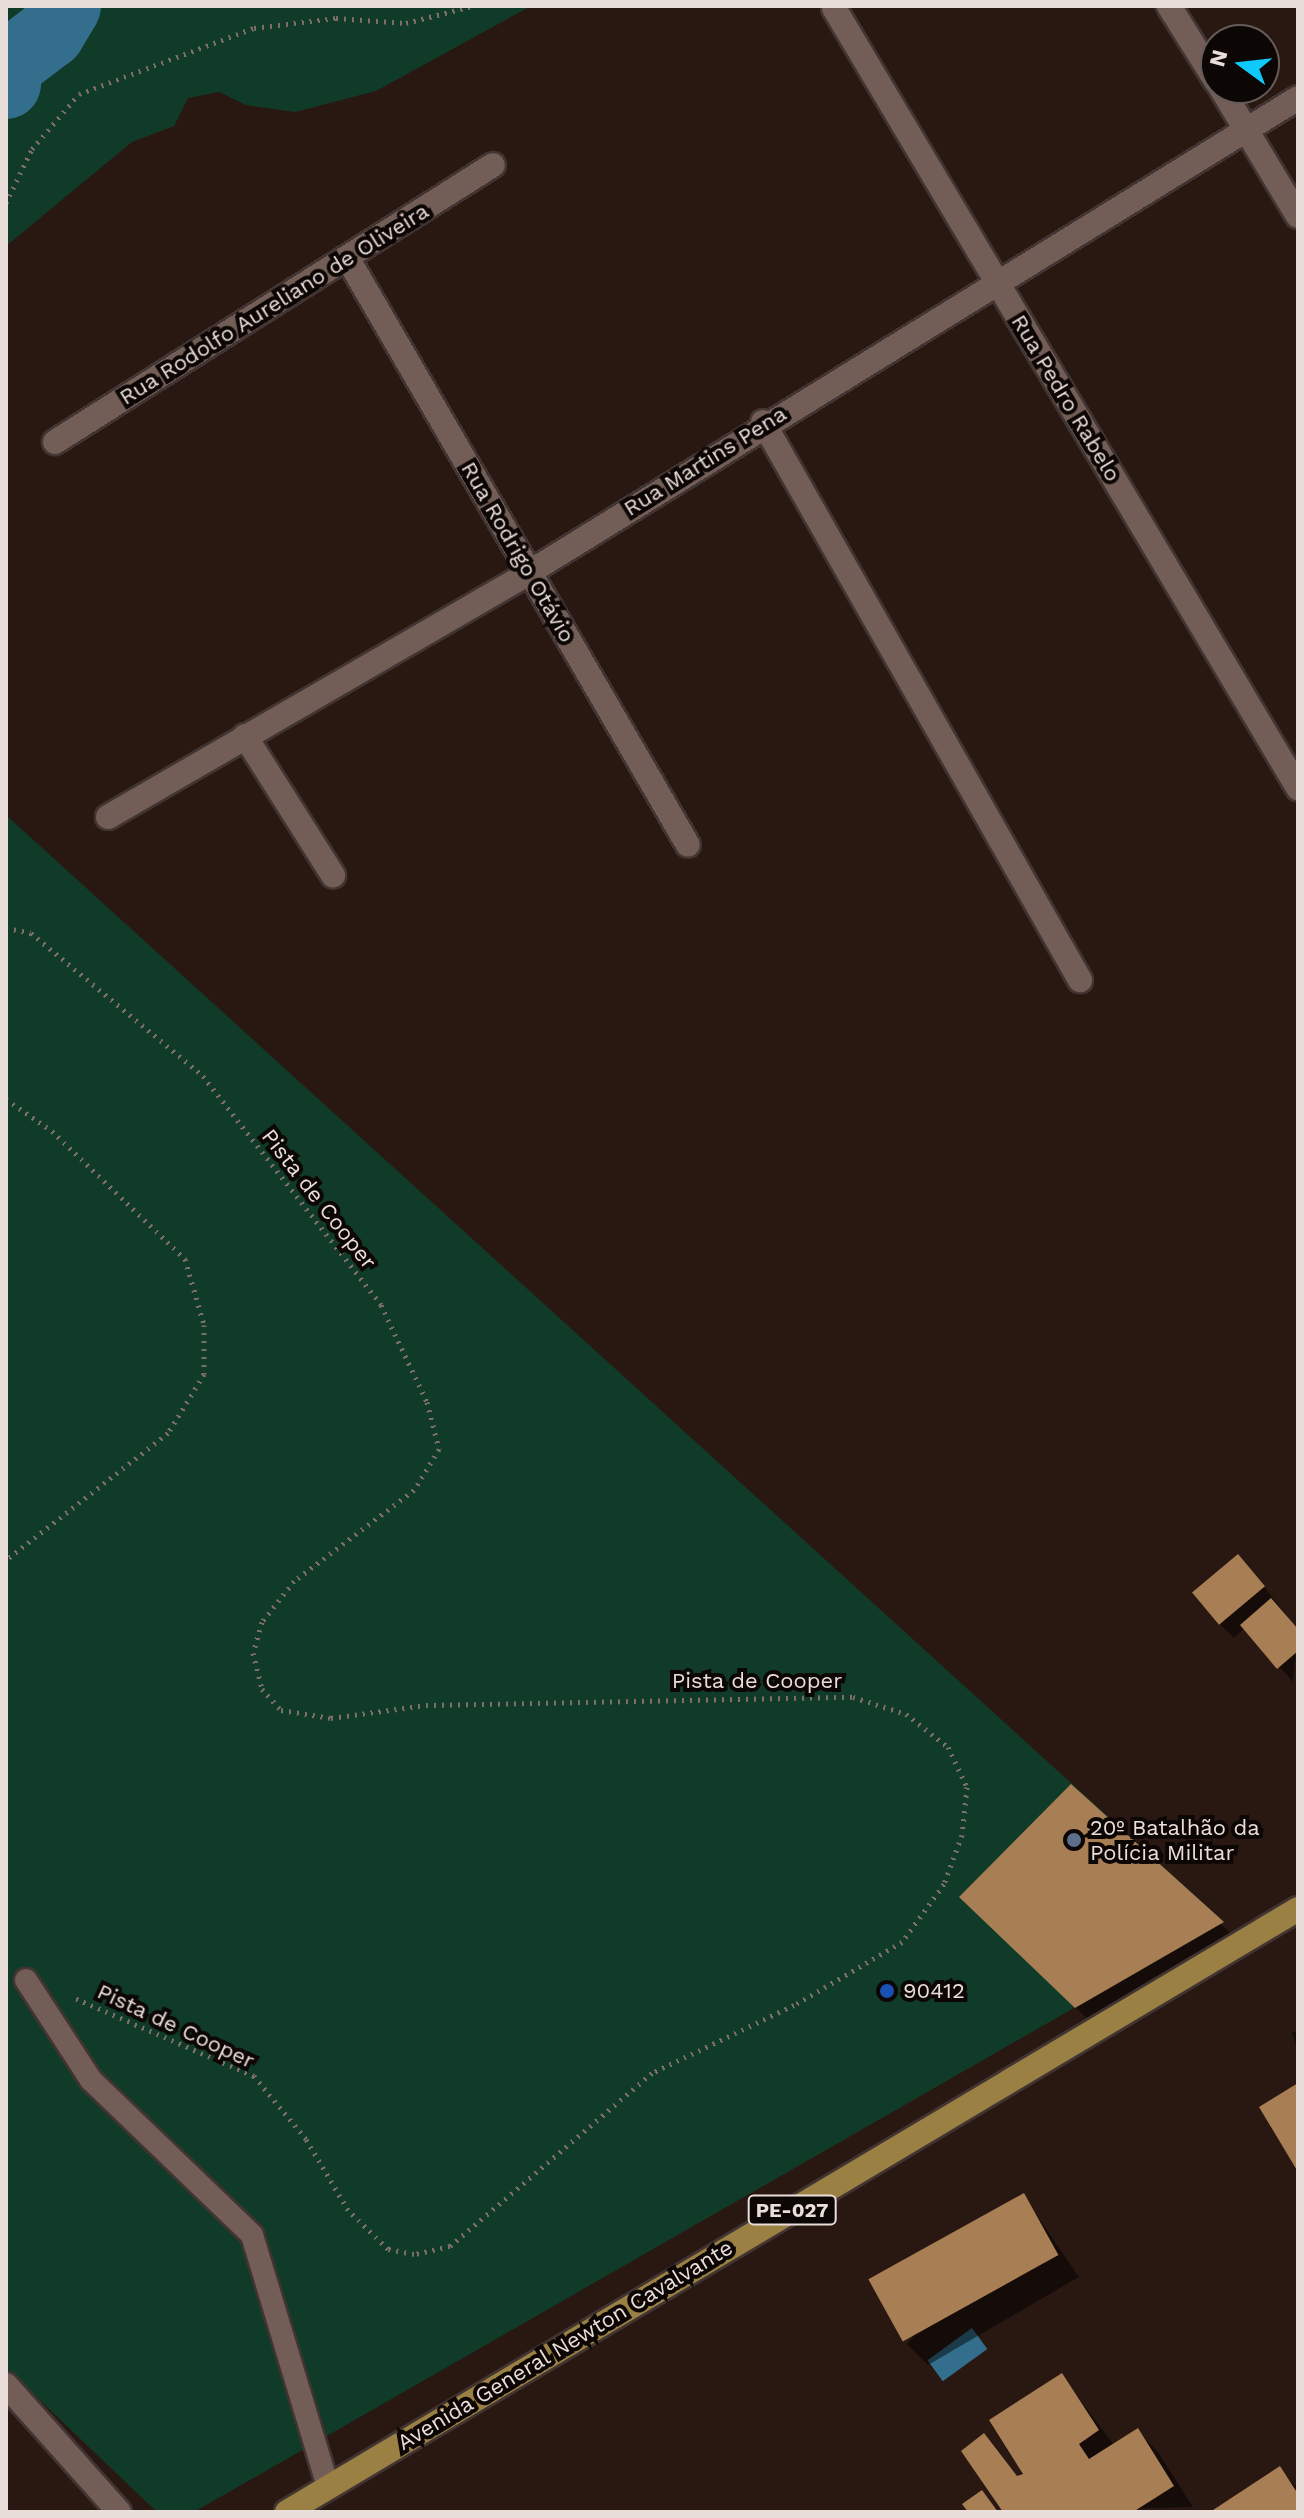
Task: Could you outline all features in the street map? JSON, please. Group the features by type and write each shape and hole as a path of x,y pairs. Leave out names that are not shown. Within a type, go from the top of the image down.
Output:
{"main road":[{"name":"Avenida General Newton Cavalvante","path":"287,2512 1298,1909"}],"street":[{"path":"1169,6 1200,55"},
{"name":"Rua Pedro Rabelo","path":"834,8 1298,788"},
{"name":"Rua Martins Pena","path":"108,817 530,572 763,422 998,284 1298,98"},
{"path":"1231,104 1298,216"},
{"name":"Rua Rodolfo Aureliano de Oliveira","path":"55,442 493,165"},
{"name":"Rua Rodrigo Otávio","path":"348,259 688,845"},
{"path":"763,422 1080,980"},
{"path":"245,736 333,875"},
{"path":"6,2385 119,2512"}],"lane":[{"path":"26,1980 91,2080 252,2235 328,2487"}],"path":[{"path":"6,203 32,149 79,94 254,28 336,18 406,23 472,6"},
{"name":"Pista de Cooper","path":"6,928 31,933 203,1076 381,1305 427,1402 439,1449 414,1490 294,1581 262,1622 253,1653 262,1689 281,1710 331,1718 426,1705 853,1697 906,1714 938,1739 967,1787 962,1835 944,1884 902,1942 794,2005 652,2073 450,2246 414,2254 388,2249 348,2210 306,2139 254,2076 26,1980"},
{"path":"6,1099 52,1131 185,1259 204,1325 204,1374 168,1433 6,1560"}],"green space":[{"path":"6,6 531,6 376,91 295,112 246,105 219,92 188,98 174,126 132,142 6,246"},
{"path":"6,815 1224,1922 194,2512 157,2512 6,2368"}],"water":[{"path":"972,2328 987,2349 943,2381 928,2360"}],"building":[{"path":"1238,1554 1265,1586 1219,1625 1192,1593"},
{"path":"1271,1598 1298,1629 1298,1651 1277,1669 1240,1625"},
{"name":"20º Batalhão da Polícia Militar","path":"1071,1784 1224,1922 1075,2008 959,1897"},
{"path":"1298,2083 1298,2172 1259,2107"},
{"path":"1024,2193 1058,2255 903,2341 868,2279"},
{"path":"1062,2373 1099,2430 1079,2444 1089,2459 1138,2428 1174,2486 1133,2512 1003,2512 961,2451 984,2433 1017,2476 1023,2474 989,2420"},
{"path":"1280,2466 1298,2494 1298,2512 1210,2512"},
{"path":"982,2490 998,2512 968,2512 962,2504"}],"waterway":[{"path":"6,84 8,65 50,33 66,6"}],"place":[{"name":"20º Batalhão da Polícia Militar","path":"1074,1840"},
{"name":"90412","path":"887,1991"}]}
